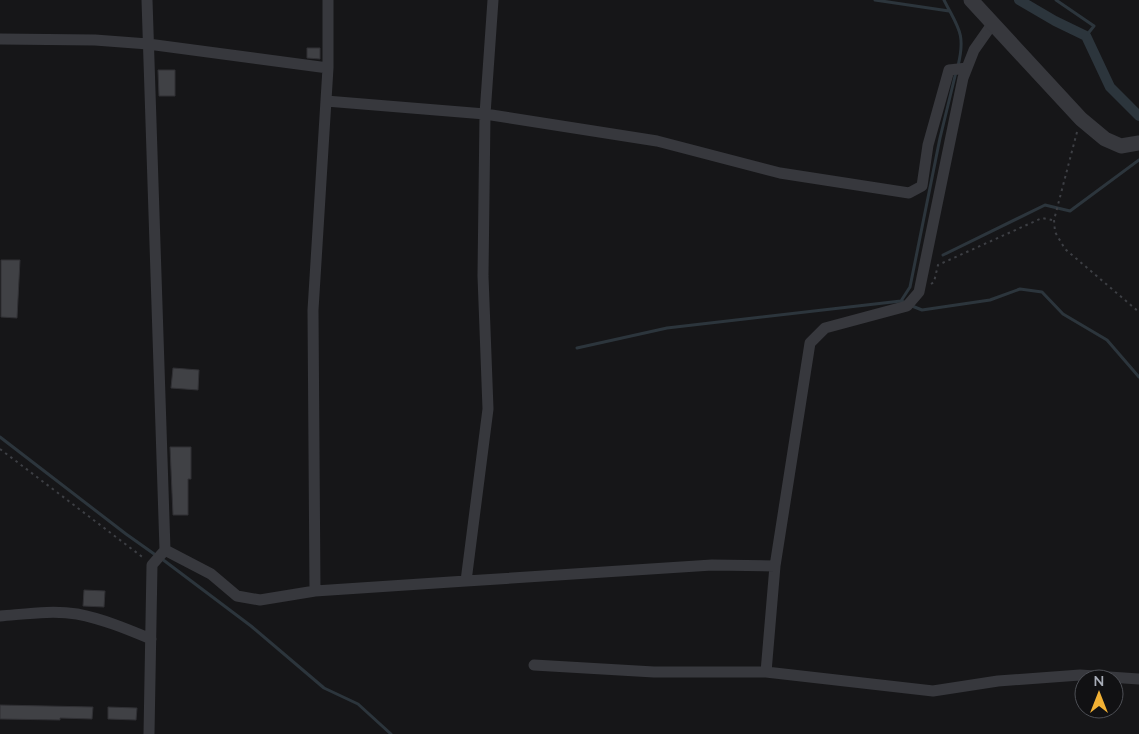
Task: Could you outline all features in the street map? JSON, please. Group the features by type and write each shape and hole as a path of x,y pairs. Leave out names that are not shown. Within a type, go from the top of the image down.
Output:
{"street":[{"path":"146,0 165,550 152,565 149,734"},
{"path":"315,591 313,310 328,68 328,0"},
{"path":"466,581 488,409 483,276 485,114 493,0"},
{"path":"971,0 1081,119 1105,139 1121,146 1139,143"},
{"path":"766,672 775,566 810,343 825,328 907,306 919,292 963,78 974,50 993,23"},
{"path":"0,39 95,40 148,44 328,68"},
{"path":"326,101 485,114 657,141 780,172 909,193 922,186 928,144 949,70 967,68"},
{"path":"165,550 211,574 237,596 260,600 315,591 466,581 712,565 775,566"},
{"path":"0,616 41,612 77,614 112,623 151,639"},
{"path":"534,665 654,672 766,672 933,691 998,681 1080,675 1139,679"}],"path":[{"path":"1081,119 1054,220 1055,232 1065,249 1139,312"},
{"path":"919,292 934,282 938,265 1042,218 1054,220"},
{"path":"0,449 152,565"}],"building":[{"path":"307,48 320,48 320,59 307,58"},
{"path":"158,70 175,70 175,96 159,96"},
{"path":"1,260 20,260 17,318 1,317"},
{"path":"173,368 199,370 198,390 171,388"},
{"path":"170,447 191,447 191,479 188,479 188,515 173,515"},
{"path":"84,590 105,591 104,607 83,606"},
{"path":"0,705 93,707 92,719 0,719"},
{"path":"108,707 137,708 136,720 108,719"}],"waterway":[{"path":"875,0 949,11"},
{"path":"944,0 957,24 961,38 958,66"},
{"path":"1019,0 1086,36 1110,87 1139,116"},
{"path":"1056,0 1094,26 1086,36"},
{"path":"901,301 910,287 940,138 956,72"},
{"path":"943,255 1045,205 1070,211 1139,160"},
{"path":"912,306 922,310 990,300 1020,289 1042,292 1063,314 1107,340 1139,377"},
{"path":"577,348 667,328 904,302"},
{"path":"0,437 157,556"},
{"path":"162,559 251,626 324,688 358,704 391,734"}]}
